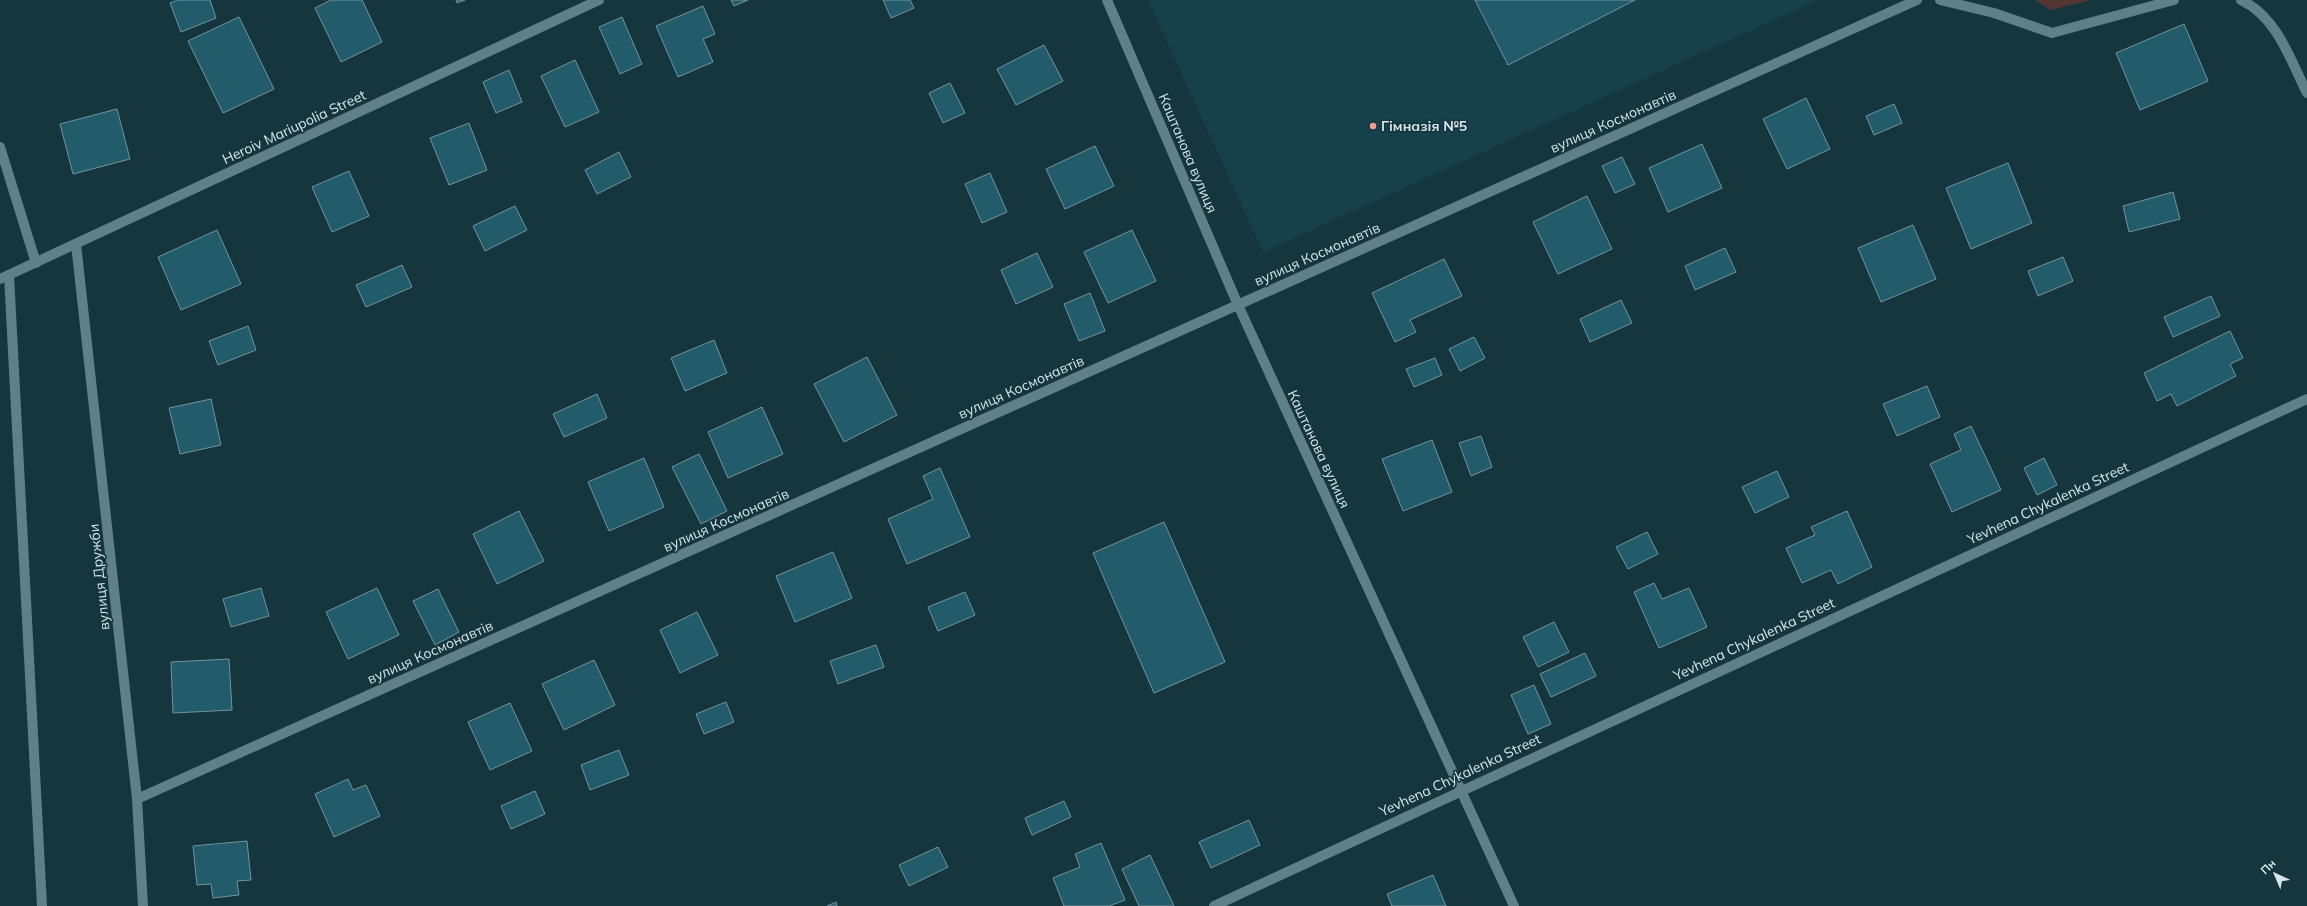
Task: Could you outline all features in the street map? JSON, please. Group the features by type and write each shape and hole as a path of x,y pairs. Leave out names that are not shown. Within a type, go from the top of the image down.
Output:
{"street":[{"name":"Heroiv Mariupolia Street","path":"5,277 599,0"},
{"name":"Каштанова вулиця","path":"1107,0 1238,305 1514,906"},
{"name":"вулиця Космонавтів","path":"137,799 1917,0"},
{"path":"1940,0 1994,13 2052,34 2174,0"},
{"path":"2241,0 2254,6 2272,25 2307,93"},
{"path":"0,146 36,263"},
{"name":"вулиця Дружби","path":"76,244 137,799 143,906"},
{"path":"5,277 42,906"},
{"name":"Yevhena Chykalenka Street","path":"1214,906 1461,790 2307,399"}],"shaded area":[{"name":"Гімназія №5","path":"1148,0 1818,0 1263,252"},
{"path":"2036,0 2091,0 2050,10"}],"building":[{"path":"178,0 210,0 216,18 181,32 170,3"},
{"path":"331,0 362,0 382,42 341,62 315,8"},
{"path":"456,0 465,0 457,3"},
{"path":"731,0 748,0 734,6"},
{"path":"883,0 910,0 914,8 891,18"},
{"path":"1475,0 1635,0 1508,65"},
{"path":"703,6 715,34 703,39 713,62 678,77 656,26"},
{"path":"239,17 274,89 223,113 188,41"},
{"path":"622,17 642,64 620,74 599,27"},
{"path":"2184,24 2208,81 2140,110 2116,53"},
{"path":"1044,45 1063,81 1016,105 997,69"},
{"path":"575,60 599,112 565,127 541,76"},
{"path":"509,70 522,102 496,113 483,82"},
{"path":"950,83 965,113 943,123 929,93"},
{"path":"1806,98 1830,149 1787,169 1763,119"},
{"path":"1894,104 1902,123 1874,135 1866,116"},
{"path":"117,109 130,159 73,174 60,124"},
{"path":"469,123 487,170 449,185 430,138"},
{"path":"1702,144 1722,188 1668,212 1649,168"},
{"path":"1095,146 1114,186 1065,209 1046,169"},
{"path":"619,152 631,177 597,194 585,170"},
{"path":"1622,157 1635,184 1615,193 1602,166"},
{"path":"2008,163 2032,223 1971,249 1946,188"},
{"path":"349,171 369,216 332,232 312,187"},
{"path":"990,173 1007,212 982,223 965,184"},
{"path":"2173,192 2180,219 2129,232 2123,206"},
{"path":"1587,196 1612,249 1558,274 1533,222"},
{"path":"515,206 527,230 485,251 473,226"},
{"path":"1913,225 1936,279 1881,302 1858,248"},
{"path":"217,230 241,284 181,310 158,257"},
{"path":"1132,230 1156,281 1108,303 1084,252"},
{"path":"1725,248 1736,272 1695,290 1685,266"},
{"path":"1037,253 1053,287 1016,304 1001,270"},
{"path":"2063,257 2073,281 2038,296 2028,271"},
{"path":"1444,259 1462,296 1410,320 1416,332 1395,342 1372,293"},
{"path":"402,265 412,287 366,307 356,285"},
{"path":"1090,293 1105,331 1079,341 1064,304"},
{"path":"2211,296 2220,316 2173,337 2164,317"},
{"path":"1621,300 1632,323 1590,342 1580,319"},
{"path":"248,326 256,350 218,365 209,341"},
{"path":"2230,331 2243,358 2230,364 2236,376 2177,406 2171,394 2157,401 2144,373"},
{"path":"1474,337 1485,358 1460,371 1449,349"},
{"path":"714,340 727,373 685,391 671,358"},
{"path":"867,357 897,415 844,442 814,384"},
{"path":"1435,358 1442,375 1414,387 1406,369"},
{"path":"1927,386 1940,417 1897,436 1883,404"},
{"path":"597,394 607,418 564,437 553,414"},
{"path":"211,399 221,445 180,454 169,408"},
{"path":"762,407 783,454 728,478 708,432"},
{"path":"1971,426 2001,490 1952,512 1930,464 1961,450 1954,434"},
{"path":"1481,436 1492,467 1471,476 1459,443"},
{"path":"1432,440 1452,492 1403,511 1382,459"},
{"path":"699,454 727,511 701,524 672,467"},
{"path":"644,458 664,507 609,531 588,482"},
{"path":"2044,458 2057,485 2037,495 2024,468"},
{"path":"940,468 970,537 907,564 888,519 933,499 923,476"},
{"path":"1777,471 1789,497 1755,513 1742,487"},
{"path":"519,511 544,561 497,584 473,534"},
{"path":"1847,511 1872,567 1838,584 1831,570 1802,583 1786,548 1815,535 1811,527"},
{"path":"1164,522 1225,662 1154,693 1093,553"},
{"path":"1647,532 1658,554 1628,569 1616,547"},
{"path":"833,552 852,598 795,622 776,576"},
{"path":"1654,583 1662,599 1689,588 1707,627 1659,648 1634,592"},
{"path":"261,588 269,616 231,627 223,599"},
{"path":"377,588 399,635 348,659 326,612"},
{"path":"438,589 459,632 435,645 413,601"},
{"path":"965,592 975,615 938,631 928,607"},
{"path":"697,612 718,655 680,673 660,630"},
{"path":"1554,622 1569,652 1538,667 1523,637"},
{"path":"876,645 884,667 838,684 830,661"},
{"path":"1585,653 1596,676 1551,697 1540,674"},
{"path":"229,659 232,710 173,713 171,662"},
{"path":"594,660 615,705 564,730 542,684"},
{"path":"1534,685 1551,724 1528,734 1511,695"},
{"path":"726,702 734,722 704,734 696,714"},
{"path":"510,703 532,751 490,770 468,722"},
{"path":"619,750 629,775 590,790 581,765"},
{"path":"348,779 353,790 366,785 380,816 334,837 315,794"},
{"path":"535,791 545,814 511,829 501,806"},
{"path":"1064,801 1071,817 1032,835 1025,818"},
{"path":"1249,820 1260,845 1211,868 1199,842"},
{"path":"247,841 251,880 237,881 239,895 213,898 211,884 197,885 193,846"},
{"path":"1101,843 1125,900 1109,906 1064,906 1053,878 1080,867 1075,854"},
{"path":"938,847 948,867 909,886 899,865"},
{"path":"1150,855 1174,906 1139,906 1122,869"},
{"path":"1433,875 1446,906 1392,906 1387,894"},
{"path":"836,902 837,906 827,906"}],"place":[{"name":"Гімназія №5","path":"1373,126"}]}
